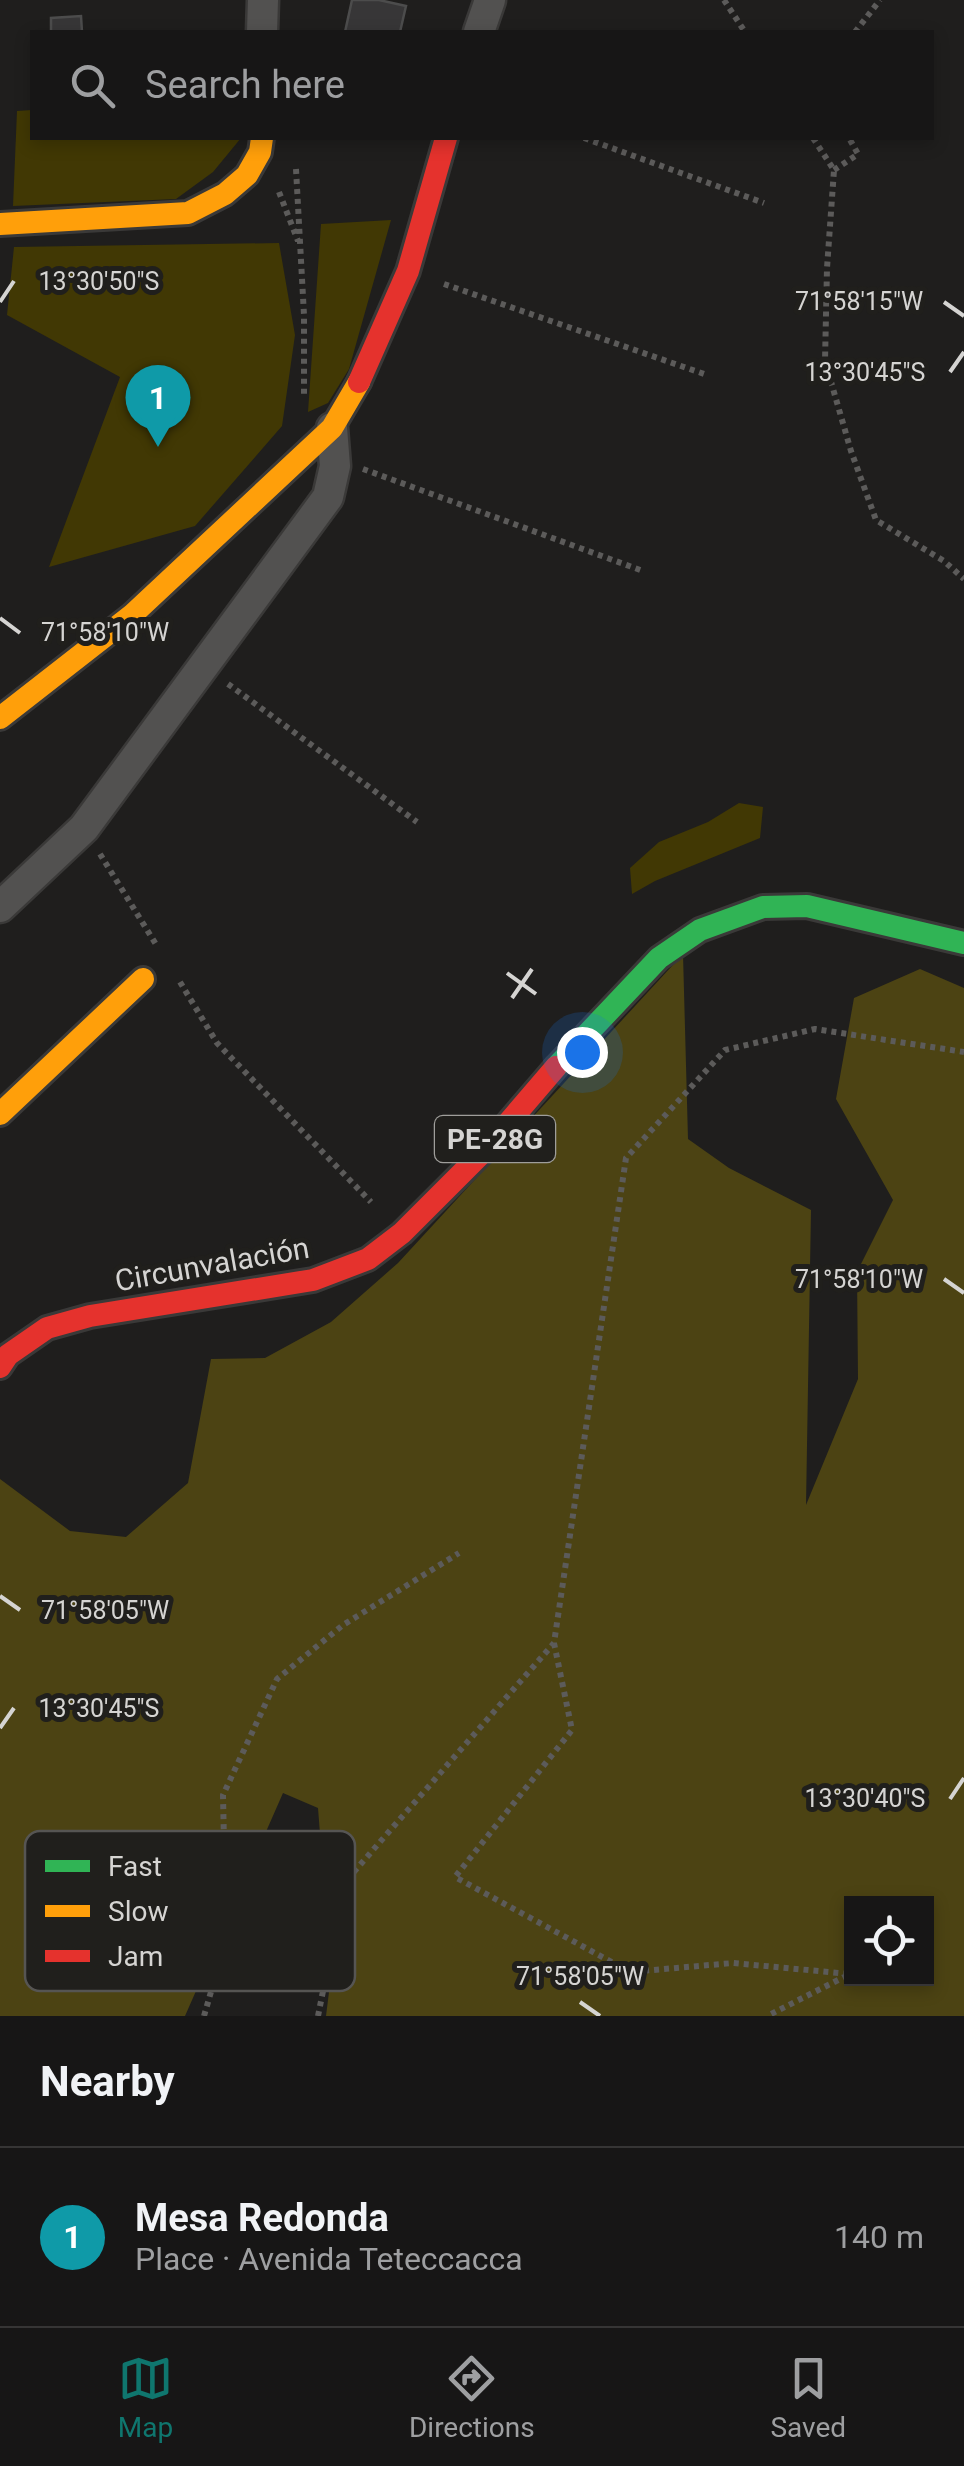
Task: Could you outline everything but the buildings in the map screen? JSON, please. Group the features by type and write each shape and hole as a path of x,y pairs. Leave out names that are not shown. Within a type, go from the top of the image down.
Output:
{"main road":[{"path":"0,718 36,694 132,615 332,428 359,382 408,271 445,140"},
{"path":"0,224 188,213 216,202 244,179 262,143"},
{"name":"Circunvalación","path":"0,1367 8,1354 47,1328 90,1316 313,1280 368,1259 402,1233 471,1164 585,1033 659,958 700,930 763,908 807,906 964,943"},
{"path":"0,1114 143,979"}],"street":[{"path":"262,0 262,30"},
{"path":"480,30 490,0"},
{"path":"0,907 84,828 328,496 335,466 332,428"}],"path":[{"path":"724,0 744,30"},
{"path":"857,30 880,0"},
{"path":"590,140 764,203"},
{"path":"814,140 834,170 825,362 851,451 876,520 944,561 964,580"},
{"path":"834,170 858,154 850,140"},
{"path":"296,166 304,315 304,454"},
{"path":"408,271 708,375"},
{"path":"332,428 358,467 643,572"},
{"path":"204,666 417,822"},
{"path":"84,828 164,957"},
{"path":"173,971 217,1043 372,1204"},
{"path":"767,2016 850,1974 733,1963 630,1972 455,1877 572,1730 554,1643 626,1158 726,1050 815,1029 964,1052"},
{"path":"223,1831 222,1795 277,1679 343,1625 459,1553"},
{"path":"355,1871 554,1643"},
{"path":"204,2016 211,1991"},
{"path":"318,2016 323,1991"}],"shaded area":[{"path":"30,110 30,140 239,140 213,172 176,199 13,206 17,111"},
{"path":"391,220 349,369 328,403 308,412 321,224"},
{"path":"279,243 295,335 282,426 195,526 49,567 120,377 7,315 14,247"},
{"path":"739,803 763,807 760,838 632,894 630,868 659,842 708,822"},
{"path":"683,954 688,1139 729,1168 811,1210 806,1505 858,1379 857,1272 893,1200 836,1099 854,998 920,969 964,988 964,2016 326,2016 329,1991 355,1991 355,1831 320,1831 318,1808 283,1793 266,1831 25,1831 25,1991 196,1991 185,2016 0,2016 0,1479 70,1531 126,1537 188,1483 211,1359 265,1358 331,1322 398,1263"}],"traffic: fast":[{"path":"556,1067 659,958 700,930 763,907 807,906 964,943"}],"traffic: slow":[{"path":"0,224 188,213 225,194 247,175 260,152 262,140"},
{"path":"0,718 132,615 332,428 359,382"},
{"path":"0,1114 143,979"}],"traffic: jam":[{"path":"359,382 408,271 445,140"},
{"path":"0,1367 8,1355 47,1328 90,1316 313,1280 368,1259 402,1233 484,1151 556,1067"}],"place":[{"name":"Mesa Redonda","path":"158,447"}]}
